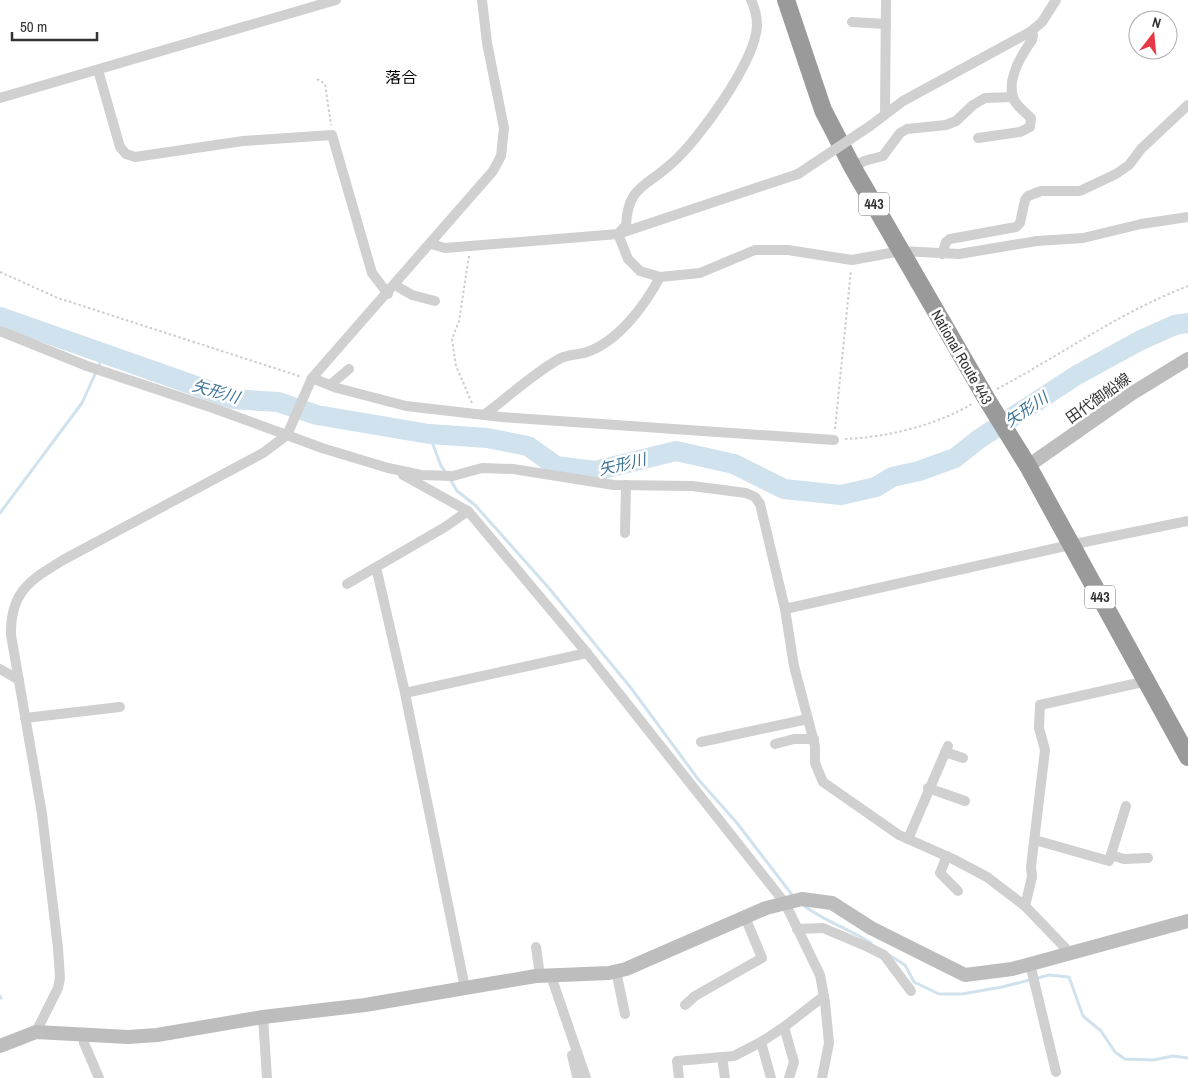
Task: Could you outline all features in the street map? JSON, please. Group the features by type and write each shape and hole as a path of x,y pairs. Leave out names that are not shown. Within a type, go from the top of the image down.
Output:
{"highway":[{"name":"National Route 443","path":"786,0 823,110 853,168 985,398 1028,466 1188,757"}],"street":[{"path":"0,98 336,0"},
{"path":"36,1032 58,988 60,978 42,814 11,622 13,608 21,591 35,577 262,453 289,432 310,382 493,171 501,156 504,128 487,43 482,0"},
{"path":"618,234 626,225 627,207 630,200 645,184 672,164 710,119 738,76 757,27 756,10 751,0"},
{"path":"885,114 886,0"},
{"path":"431,244 445,248 618,234 798,174 870,126 903,101 1030,32 1042,22 1056,0"},
{"path":"852,22 886,24"},
{"path":"978,138 1020,132 1030,127 1031,118 1013,97 1015,71 1032,40 1033,35 1030,32"},
{"path":"98,70 120,147 126,154 135,157 243,141 332,135 372,274 388,294"},
{"path":"853,168 864,161 883,156 900,132 907,129 946,125 956,121 973,105 986,98 1013,97"},
{"path":"942,254 946,242 950,239 1016,227 1020,223 1025,200 1034,192 1080,191 1116,174 1130,165 1141,149 1188,105"},
{"path":"618,234 628,259 640,271 660,277 700,273 755,250 788,250 852,260 901,251 959,254 1037,241 1083,238 1141,224 1188,217"},
{"path":"481,414 562,357 588,352 611,339 648,298 660,277"},
{"path":"395,285 412,295 435,301"},
{"path":"0,331 87,366 289,432 322,448 388,468 420,475 453,476 482,468 513,468 626,485 692,486 746,493 755,497 760,504 785,609 794,666 814,739 815,763 823,782 908,839 947,856 987,877 1025,906 1071,954"},
{"name":"田代御船線","path":"1028,466 1138,390 1188,359"},
{"path":"330,385 349,369"},
{"path":"310,382 330,385 406,406 481,414 834,440"},
{"path":"388,468 468,511 587,653 785,903 820,975 829,1043 822,1078"},
{"path":"625,533 626,485"},
{"path":"347,584 445,528 468,511"},
{"path":"785,609 1070,544 1188,521"},
{"path":"376,567 405,693 465,988"},
{"path":"405,693 587,653"},
{"path":"0,669 19,680"},
{"path":"1025,906 1032,877 1045,750 1039,728 1040,706 1147,681"},
{"path":"25,718 120,707"},
{"path":"701,742 808,718"},
{"path":"775,744 794,739 814,739"},
{"path":"908,839 928,788 947,749 963,758"},
{"path":"928,788 965,800"},
{"path":"1035,840 1109,861 1126,806"},
{"path":"1111,855 1124,859 1148,858"},
{"path":"947,856 940,873 958,891"},
{"path":"0,1046 36,1032 128,1037 158,1035 263,1017 365,1005 546,976 616,971 766,908 802,899 832,904 872,928 965,975 1030,964 1071,954 1188,920"},
{"path":"685,1005 695,996 762,958 745,917"},
{"path":"797,929 823,928 868,946 884,955 911,992"},
{"path":"536,947 581,1077"},
{"path":"1030,964 1056,1072"},
{"path":"616,971 625,1014"},
{"path":"679,1078 677,1061 734,1056 784,1027 824,996"},
{"path":"263,1017 267,1078"},
{"path":"784,1027 794,1062 789,1078"},
{"path":"84,1035 84,1043 99,1078"},
{"path":"760,1042 771,1078"},
{"path":"722,1057 725,1078"}],"path":[{"path":"317,79 325,84 332,135"},
{"path":"469,246 459,321 452,340 456,366 469,400 481,414"},
{"path":"852,260 834,440 871,438 904,430 957,413 1115,319 1188,286"},
{"path":"0,272 58,298 299,376 310,382"}],"waterway":[{"name":"矢形川","path":"0,317 233,399 278,402 317,415 429,434 487,438 528,446 556,466 595,471 676,451 734,464 784,489 841,495 876,487 892,477 919,471 955,458 979,439 1077,375 1141,340 1175,325 1188,323"},
{"path":"0,513 82,403 101,361 110,354"},
{"path":"429,434 441,466 447,474"},
{"path":"450,479 457,491 475,505 548,587 631,688 698,779 737,823 793,896"},
{"path":"803,905 819,916 871,943"},
{"path":"889,955 905,965 914,982 939,994 962,994 1002,987 1049,975 1069,977 1083,1016 1101,1031 1115,1052 1125,1059 1153,1060 1173,1056 1188,1058"}],"district":[{"name":"落合","path":"401,77"}]}
